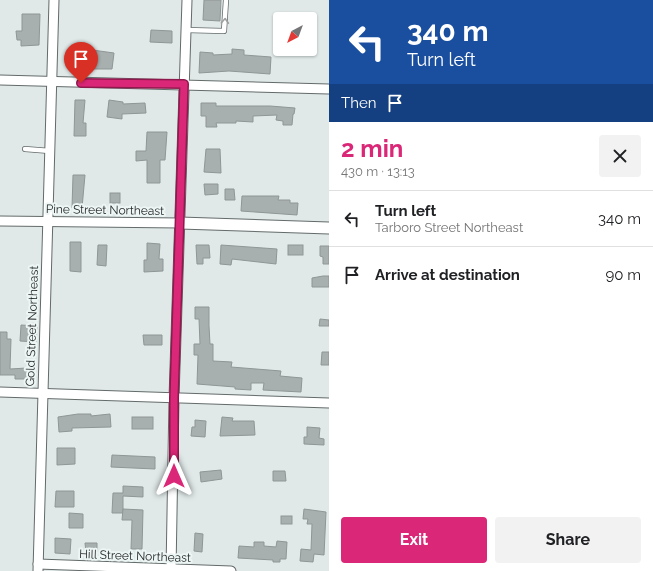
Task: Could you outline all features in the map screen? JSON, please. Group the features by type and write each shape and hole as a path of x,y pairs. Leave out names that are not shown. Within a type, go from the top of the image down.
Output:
{"street":[{"name":"Gold Street Northeast","path":"38,568 54,0"},
{"path":"171,570 174,398 187,0"},
{"path":"0,80 329,89"},
{"name":"Pine Street Northeast","path":"0,221 180,223 329,228"},
{"path":"0,392 329,403"},
{"name":"Hill Street Northeast","path":"38,568 231,571"}],"lane":[{"path":"186,30 224,31 226,0"},
{"path":"25,149 50,150"}],"building":[{"path":"204,0 221,0 220,21 203,20"},
{"path":"22,14 40,14 39,45 21,46 21,40 17,40 16,31 22,31"},
{"path":"151,30 172,31 172,43 150,42"},
{"path":"85,49 114,53 112,69 84,69"},
{"path":"232,49 244,50 244,55 271,57 270,74 229,71 199,73 200,52 213,53 213,55 232,54"},
{"path":"75,100 85,100 83,123 86,123 86,136 74,136"},
{"path":"109,100 123,102 123,104 145,103 146,113 122,114 122,119 107,117"},
{"path":"201,103 216,103 216,106 270,106 295,108 292,125 283,125 283,121 276,120 277,115 253,116 253,122 236,121 236,123 216,123 217,127 206,127 206,116 201,116"},
{"path":"147,132 167,132 165,160 160,160 160,183 147,183 147,160 136,161 136,151 146,151"},
{"path":"206,149 220,149 221,173 204,172"},
{"path":"73,175 85,175 82,208 72,208"},
{"path":"204,184 218,184 218,194 205,195"},
{"path":"225,189 234,189 235,200 225,200"},
{"path":"110,193 120,193 120,203 110,203"},
{"path":"242,196 279,196 278,200 290,200 290,203 298,203 297,215 241,211"},
{"path":"70,242 81,242 81,272 70,271"},
{"path":"147,243 160,244 159,259 163,259 163,271 144,272 144,260 147,260"},
{"path":"98,245 107,245 106,266 97,265"},
{"path":"196,245 209,245 210,258 203,258 203,264 197,264"},
{"path":"221,245 277,249 276,264 232,259 231,265 220,264"},
{"path":"288,245 303,245 303,255 288,255"},
{"path":"320,246 329,246 329,264 323,264 323,257 320,256"},
{"path":"329,276 329,287 312,287 312,278"},
{"path":"195,307 209,307 210,344 213,344 213,361 232,362 231,367 281,371 280,376 302,378 301,392 263,390 264,383 251,383 251,390 235,389 235,387 197,384 198,355 194,355 194,344 200,344 199,319 195,319"},
{"path":"320,319 329,320 329,326 319,326"},
{"path":"21,325 37,326 36,342 20,341"},
{"path":"0,332 7,332 7,339 11,339 10,369 27,368 27,379 15,379 15,375 0,375"},
{"path":"143,335 162,335 162,345 144,345"},
{"path":"322,352 329,352 329,365 321,365"},
{"path":"91,414 91,416 110,414 111,427 72,428 72,431 59,432 58,417"},
{"path":"132,417 153,417 153,429 132,429"},
{"path":"222,417 233,418 232,421 254,421 255,435 220,436"},
{"path":"195,420 206,421 205,437 191,436 192,427 195,427"},
{"path":"307,427 320,428 319,438 324,439 324,445 304,444 304,437 307,437"},
{"path":"57,448 75,448 75,464 57,465"},
{"path":"112,455 155,457 155,469 111,467"},
{"path":"221,470 222,479 201,482 200,472"},
{"path":"273,471 285,471 286,481 273,481"},
{"path":"123,486 143,487 143,497 123,496 123,513 112,513 113,493 123,493"},
{"path":"56,491 74,491 74,507 55,507"},
{"path":"123,509 143,510 142,549 131,549 132,520 122,520"},
{"path":"304,509 326,512 324,555 314,554 313,562 300,561 301,549 311,550 312,524 307,524 308,519 303,519"},
{"path":"69,513 83,514 83,528 69,528"},
{"path":"281,516 292,516 292,524 281,524"},
{"path":"195,533 203,534 202,552 194,551"},
{"path":"55,538 71,539 70,554 55,553"},
{"path":"277,541 287,542 286,559 280,559 280,562 273,562 273,560 238,558 239,546 254,547 254,542 264,542 264,546 276,547"},
{"path":"85,543 97,543 97,552 86,553"}],"route":[{"path":"81,83 154,85 184,84 174,398 174,476"}]}
